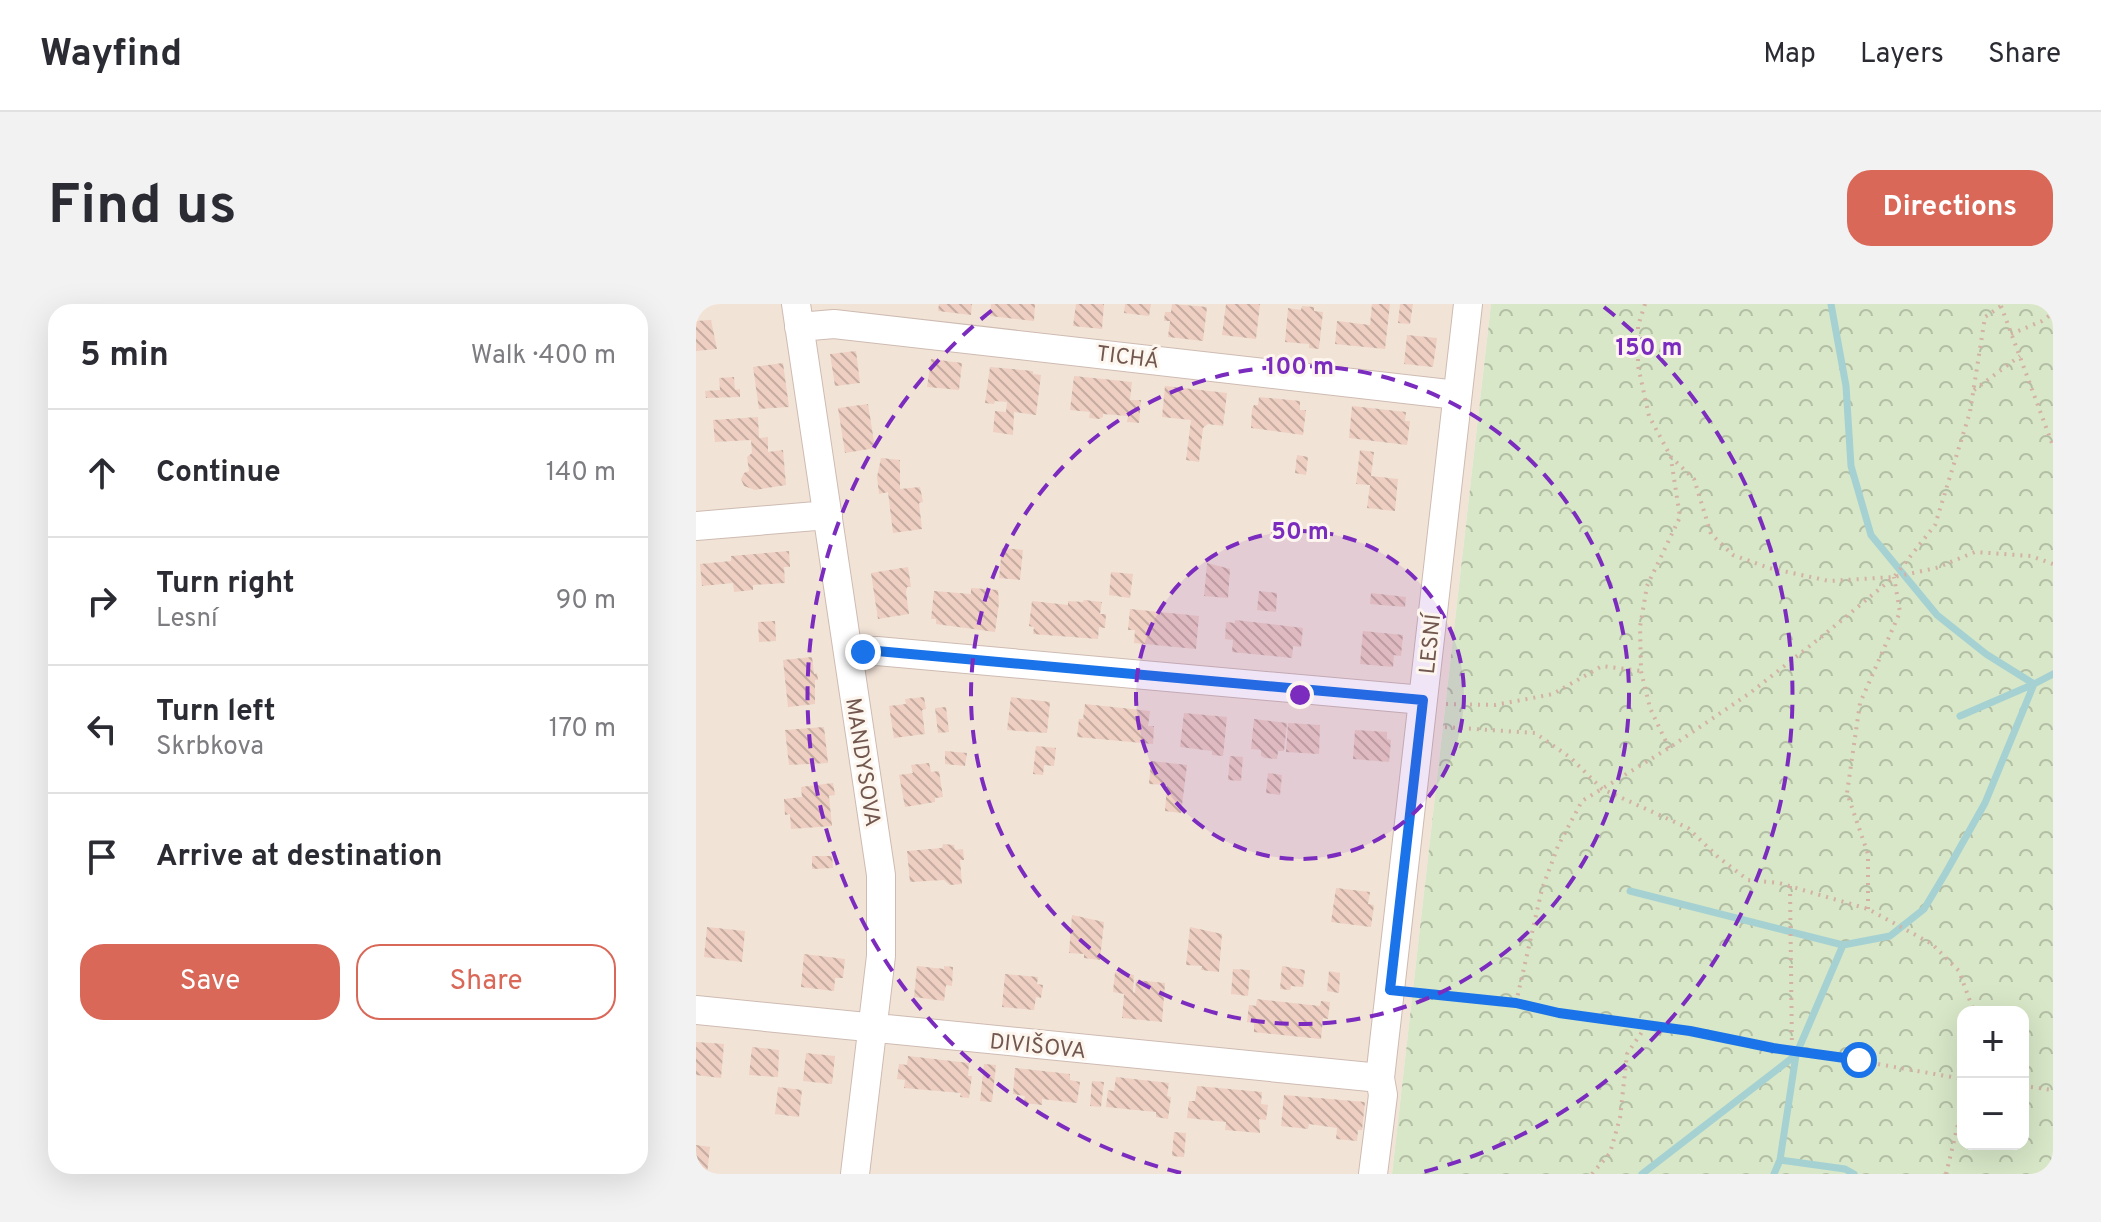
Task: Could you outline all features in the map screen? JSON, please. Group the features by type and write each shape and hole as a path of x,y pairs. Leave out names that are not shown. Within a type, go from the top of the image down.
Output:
{"street":[{"name":"LESNÍ","path":"1373,1174 1383,1095 1380,1078 1390,990 1434,702 1457,395 1468,304"},
{"name":"TICHÁ","path":"798,316 834,324 1457,395"},
{"name":"MANDYSOVA","path":"798,316 881,875 881,956 855,1174"},
{"path":"696,526 828,515"},
{"path":"848,653 877,651 1434,702"},
{"name":"DIVIŠOVA","path":"696,1010 1380,1078"}],"path":[{"path":"1645,304 1638,326 1638,366 1649,416 1671,457 1694,479 1711,534 1733,555 1769,568 1829,581 1894,577 1936,568 1975,552 2031,556 2053,564"},
{"path":"1516,1003 1542,889 1558,846 1582,801 1669,748 1750,693 1894,577 1935,525 1970,412 1985,317 2000,305 2053,446"},
{"path":"2011,334 2053,313"},
{"path":"1974,390 2020,356"},
{"path":"1669,748 1650,708 1641,671 1640,627 1647,586 1680,517 1671,457"},
{"path":"1868,909 1868,854 1847,793 1860,703 1900,612 1894,577"},
{"path":"1434,702 1495,705 1553,694 1602,666 1641,671"},
{"path":"1443,726 1535,733 1571,758 1602,789 1688,828 1748,880 1790,886 1868,909 1932,944 1959,971 1972,1006"},
{"path":"1790,886 1792,1050"},
{"path":"1390,990 1516,1003 1559,1013 1957,1078"},
{"path":"1592,1174 1610,1153 1620,1118 1627,1054 1646,1025"},
{"path":"2029,1087 2053,1090"},
{"path":"1946,1174 1957,1129"}],"shaded area":[{"path":"696,304 1491,304 1392,1174 696,1174"}],"green space":[{"path":"1491,304 2053,304 2053,1174 1392,1174"}],"building":[{"path":"939,304 972,304 971,315 938,311"},
{"path":"991,304 1035,304 1034,321 990,316"},
{"path":"1076,304 1104,304 1102,329 1073,326"},
{"path":"1125,304 1151,304 1149,316 1124,313"},
{"path":"1172,304 1207,307 1203,341 1168,337 1170,321 1164,321 1165,312 1171,312"},
{"path":"1226,304 1260,304 1256,339 1222,335"},
{"path":"1372,304 1390,304 1385,349 1335,344 1337,321 1370,325"},
{"path":"1400,304 1413,304 1410,324 1398,323"},
{"path":"1302,306 1323,312 1319,349 1309,348 1309,344 1285,342 1288,308 1301,310"},
{"path":"711,320 717,349 696,351 696,321"},
{"path":"1407,335 1437,338 1433,367 1404,364"},
{"path":"856,351 860,383 835,386 830,354"},
{"path":"931,359 962,363 959,390 927,387"},
{"path":"783,363 789,407 759,409 753,367"},
{"path":"990,367 1033,371 1033,374 1041,375 1036,415 1014,412 1013,435 993,432 995,411 1006,412 1007,402 985,403"},
{"path":"1074,376 1132,382 1130,400 1141,400 1139,423 1127,422 1128,416 1103,414 1099,419 1089,418 1090,412 1070,410"},
{"path":"734,377 735,390 740,389 740,397 706,398 705,391 720,390 719,378"},
{"path":"1165,386 1227,393 1223,426 1208,424 1203,428 1199,462 1186,460 1191,420 1162,417"},
{"path":"1259,397 1300,401 1300,410 1306,410 1303,435 1251,428 1252,409 1258,405"},
{"path":"868,404 875,448 845,453 838,408"},
{"path":"1352,406 1406,412 1405,421 1410,421 1407,445 1349,438"},
{"path":"758,417 759,438 768,437 768,452 783,450 786,485 755,490 744,486 741,479 749,471 747,457 752,453 751,440 715,442 713,420"},
{"path":"1360,450 1374,452 1371,476 1398,479 1395,511 1367,508 1370,485 1356,484"},
{"path":"1297,455 1308,457 1306,475 1295,473"},
{"path":"881,458 900,460 900,489 920,487 922,529 893,533 888,492 879,494 877,477"},
{"path":"1002,548 1023,550 1020,580 999,578"},
{"path":"789,551 790,567 784,567 785,583 753,585 753,590 734,592 733,583 702,586 700,564 731,561 731,556"},
{"path":"1207,563 1230,569 1228,598 1204,596"},
{"path":"908,567 911,587 907,587 906,592 909,614 878,619 871,573"},
{"path":"1111,572 1133,574 1130,598 1109,595"},
{"path":"971,588 998,590 995,632 936,624 936,619 931,619 934,591 971,594"},
{"path":"1259,591 1277,593 1276,612 1257,610"},
{"path":"1371,593 1406,597 1405,607 1370,604"},
{"path":"1032,601 1068,605 1068,601 1102,602 1100,614 1106,614 1105,628 1099,627 1098,639 1033,634 1034,627 1029,626"},
{"path":"1130,609 1199,616 1196,649 1134,643 1135,630 1128,630"},
{"path":"1235,620 1303,628 1301,647 1293,646 1292,658 1232,652 1233,640 1225,639 1226,622 1235,623"},
{"path":"775,621 776,641 759,642 758,622"},
{"path":"1363,631 1403,635 1401,656 1394,655 1393,667 1360,664"},
{"path":"812,657 818,680 815,680 815,704 788,707 783,660"},
{"path":"924,697 925,734 894,738 889,706 906,704 905,699"},
{"path":"1011,697 1050,702 1047,733 1007,730"},
{"path":"1085,704 1150,711 1148,726 1154,726 1153,744 1077,737"},
{"path":"946,707 949,732 938,733 935,708"},
{"path":"1184,713 1227,717 1223,756 1212,755 1212,751 1180,747"},
{"path":"1254,719 1287,723 1284,751 1278,751 1277,759 1265,758 1261,756 1261,750 1251,749"},
{"path":"1288,723 1320,725 1319,754 1286,752"},
{"path":"824,727 828,763 789,765 785,730"},
{"path":"1355,730 1387,732 1387,739 1391,740 1389,762 1353,759"},
{"path":"1036,746 1056,748 1054,766 1044,765 1043,775 1033,774"},
{"path":"945,751 967,753 965,766 945,764"},
{"path":"1230,756 1243,757 1241,781 1228,780"},
{"path":"1151,761 1187,765 1181,813 1165,811 1167,785 1149,784"},
{"path":"929,763 931,772 939,771 943,797 935,798 935,802 905,807 899,775 913,773 911,765"},
{"path":"1268,773 1282,775 1280,795 1266,793"},
{"path":"833,783 835,795 829,796 832,826 791,829 790,814 785,815 784,799 802,797 801,787"},
{"path":"943,844 954,845 955,850 963,849 964,860 960,860 962,884 950,885 944,880 910,882 907,851 942,848"},
{"path":"812,856 832,856 833,868 812,869"},
{"path":"1336,888 1370,892 1368,904 1374,905 1371,927 1331,922"},
{"path":"1072,915 1104,922 1100,960 1069,953"},
{"path":"707,927 745,931 742,962 704,957"},
{"path":"1190,927 1222,934 1219,972 1186,965"},
{"path":"804,954 845,959 843,978 835,978 834,991 801,987"},
{"path":"917,966 953,967 952,986 946,985 944,1001 914,997"},
{"path":"1282,966 1305,970 1303,987 1280,989"},
{"path":"1233,969 1250,970 1248,996 1231,994"},
{"path":"1329,971 1340,973 1339,993 1327,991"},
{"path":"1115,972 1134,975 1135,993 1136,980 1165,983 1162,1022 1122,1018 1124,994 1113,992"},
{"path":"1005,974 1038,977 1037,984 1043,985 1041,998 1036,997 1034,1010 1002,1007"},
{"path":"1257,999 1320,1006 1321,1001 1330,1002 1328,1019 1323,1018 1321,1039 1254,1032 1254,1023 1247,1022 1249,1005 1256,1006"},
{"path":"696,1042 724,1044 721,1078 696,1075"},
{"path":"752,1047 779,1050 778,1077 749,1075"},
{"path":"806,1053 835,1056 832,1084 803,1081"},
{"path":"908,1056 969,1063 968,1076 972,1076 969,1098 960,1097 961,1093 904,1088 905,1080 897,1079 899,1064 907,1065"},
{"path":"984,1064 996,1065 992,1102 980,1101"},
{"path":"1015,1068 1070,1074 1070,1080 1080,1082 1077,1103 1042,1099 1042,1105 1024,1103 1025,1096 1013,1094"},
{"path":"1116,1077 1169,1083 1168,1119 1156,1117 1156,1112 1106,1107 1108,1090 1114,1091"},
{"path":"1092,1081 1104,1082 1101,1107 1090,1106"},
{"path":"1197,1086 1262,1092 1261,1104 1268,1105 1266,1120 1259,1119 1260,1133 1225,1130 1226,1122 1187,1118 1189,1101 1195,1101"},
{"path":"778,1087 802,1090 799,1117 775,1114"},
{"path":"1284,1095 1365,1102 1362,1130 1358,1130 1357,1141 1336,1139 1337,1128 1309,1124 1308,1129 1281,1126"},
{"path":"1174,1132 1186,1133 1184,1157 1172,1156"},
{"path":"696,1145 710,1147 707,1174 696,1174"}],"waterway":[{"path":"1831,304 1846,386 1851,466 1871,535 1937,615 1986,654 2034,684"},
{"path":"1630,891 1843,945 1890,936 1924,909 1985,803 2034,684 2053,674"},
{"path":"1960,716 2034,684"},
{"path":"1774,1174 1780,1160 1796,1055 1843,945"},
{"path":"1642,1174 1796,1055"},
{"path":"1780,1160 1845,1169 1854,1174"}],"route":[{"path":"863,652 1423,700 1390,990 1516,1003 1559,1013 1690,1031 1773,1048 1859,1060"}]}
